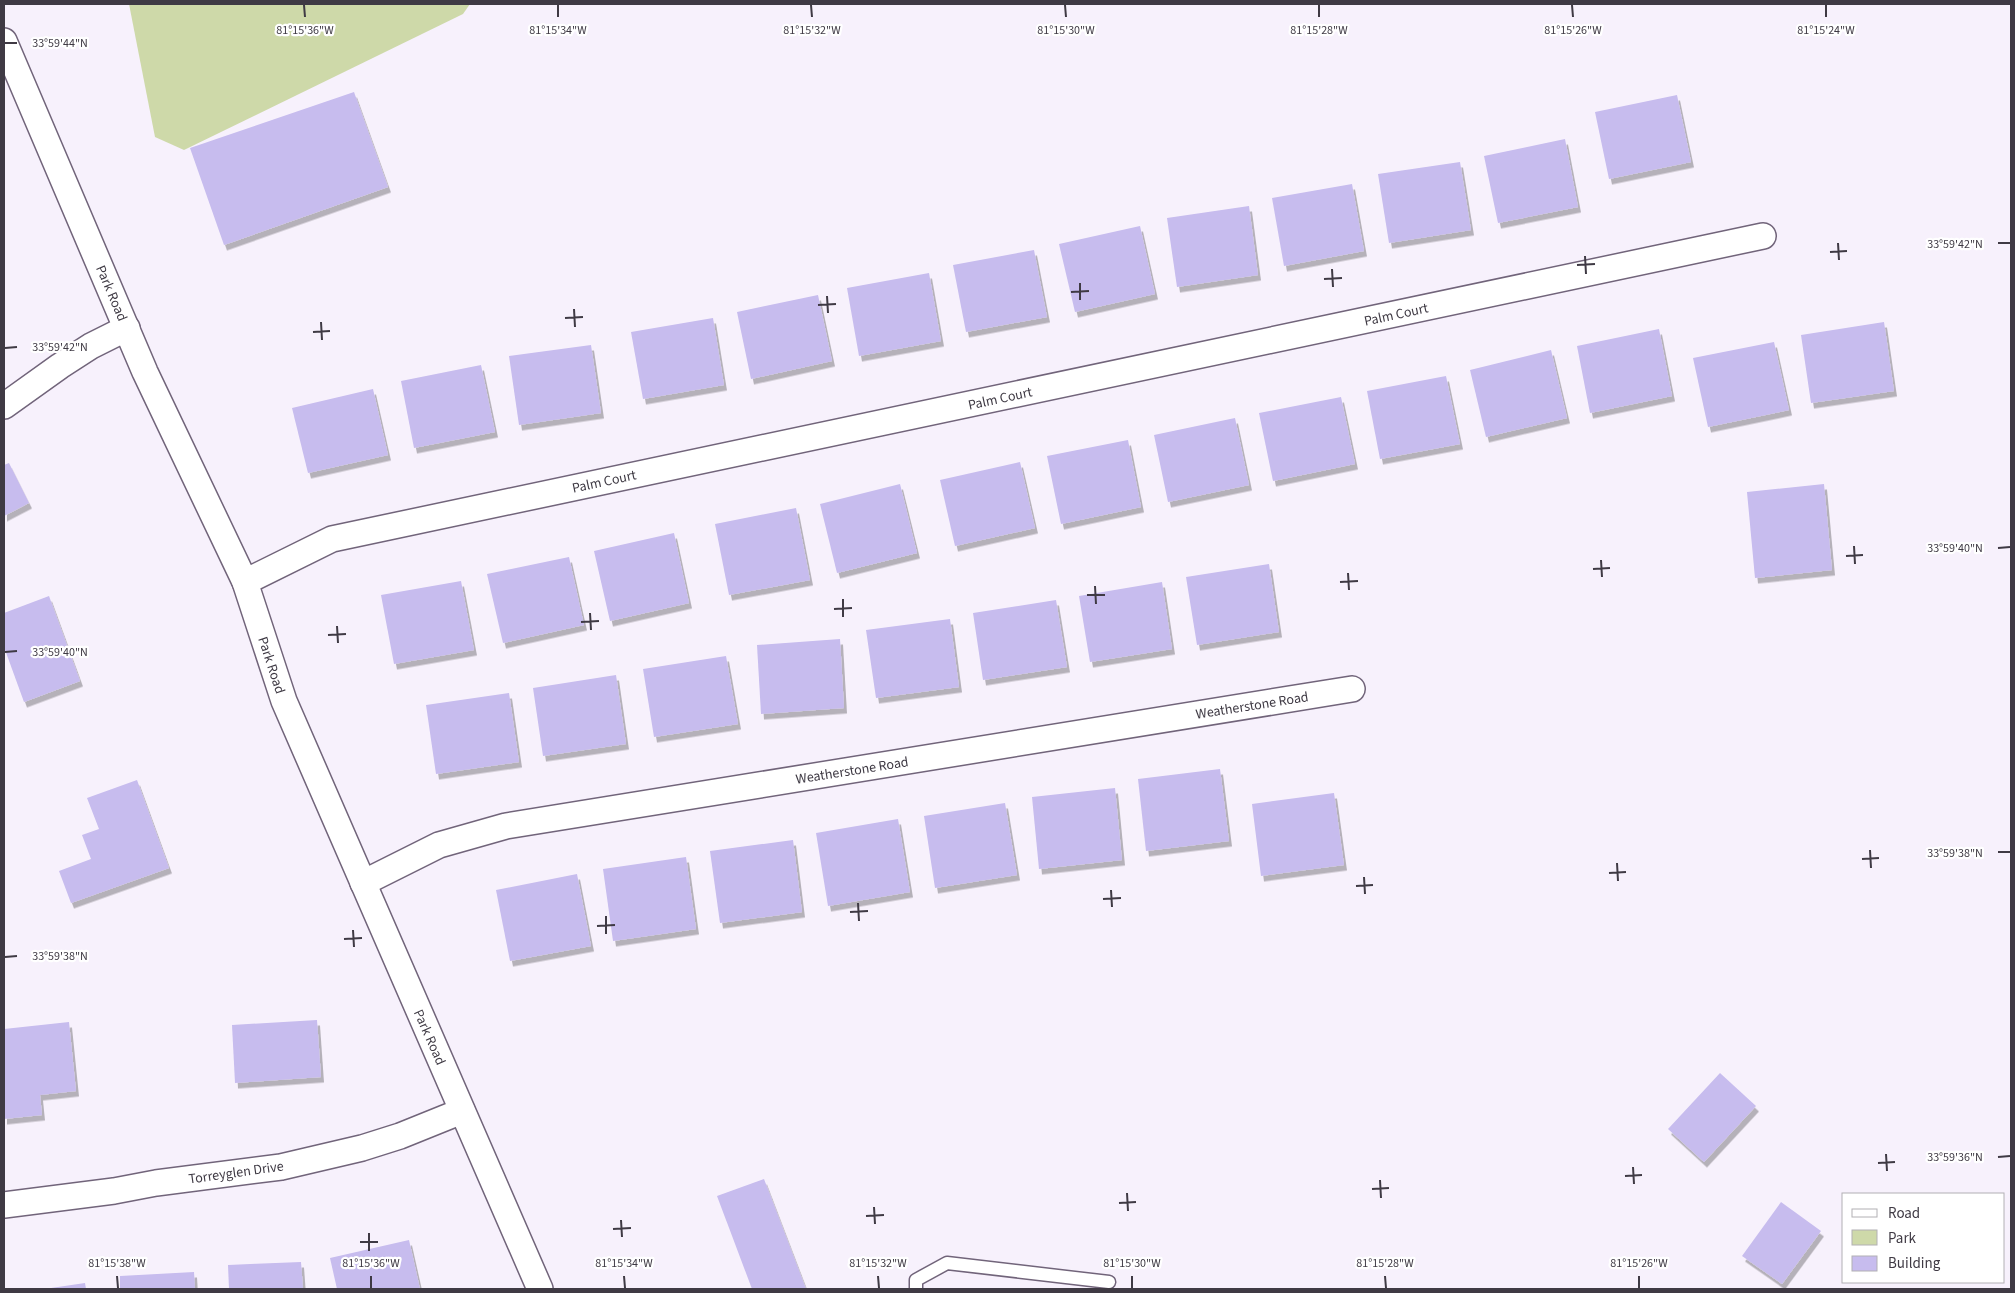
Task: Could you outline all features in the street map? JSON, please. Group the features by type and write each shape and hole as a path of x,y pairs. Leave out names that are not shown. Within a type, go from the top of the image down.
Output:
{"street":[{"name":"Park Road","path":"4,41 145,372 244,582 284,701 540,1289"},
{"name":"Palm Court","path":"244,582 332,539 1763,236"},
{"path":"4,406 91,346 127,328"},
{"name":"Weatherstone Road","path":"363,883 439,845 506,826 1352,689"},
{"name":"Torreyglen Drive","path":"4,1204 114,1191 156,1183 281,1167 362,1148 400,1136 462,1111"}],"lane":[{"path":"916,1289 916,1280 947,1263 1109,1282"}],"green space":[{"path":"129,4 470,4 463,14 184,150 155,137"}],"building":[{"path":"354,92 388,187 224,245 190,148"},
{"path":"1677,95 1691,162 1609,179 1595,112"},
{"path":"1565,139 1578,207 1498,223 1484,156"},
{"path":"1460,162 1471,230 1389,243 1378,174"},
{"path":"1352,184 1364,251 1284,266 1272,198"},
{"path":"1249,206 1258,275 1177,287 1167,218"},
{"path":"1140,226 1155,294 1075,312 1059,244"},
{"path":"1034,250 1047,317 966,332 953,265"},
{"path":"929,273 941,341 859,356 847,288"},
{"path":"818,295 832,361 751,379 737,312"},
{"path":"713,318 724,385 643,399 631,332"},
{"path":"1884,322 1894,391 1811,403 1801,335"},
{"path":"1659,329 1672,396 1590,413 1577,346"},
{"path":"1774,342 1789,410 1708,427 1693,358"},
{"path":"591,345 601,413 519,425 509,356"},
{"path":"1551,350 1567,418 1486,437 1470,370"},
{"path":"481,365 495,432 414,448 401,381"},
{"path":"1446,376 1460,444 1380,459 1367,391"},
{"path":"373,389 388,455 308,473 292,408"},
{"path":"1341,397 1355,464 1273,481 1259,413"},
{"path":"1235,418 1249,485 1168,502 1154,435"},
{"path":"1128,440 1141,507 1061,524 1047,456"},
{"path":"1020,462 1035,528 955,546 940,480"},
{"path":"9,463 29,503 4,516 4,465"},
{"path":"900,484 917,553 837,573 820,504"},
{"path":"1824,484 1832,570 1755,578 1747,492"},
{"path":"796,508 810,580 729,595 715,524"},
{"path":"674,533 689,603 610,621 594,551"},
{"path":"569,557 584,625 503,643 487,574"},
{"path":"1269,564 1279,632 1197,645 1186,577"},
{"path":"461,581 474,650 394,664 381,595"},
{"path":"1162,582 1172,649 1090,662 1079,596"},
{"path":"49,596 80,681 24,702 4,647 4,613"},
{"path":"1056,600 1067,667 983,680 973,613"},
{"path":"950,619 959,687 876,698 866,630"},
{"path":"840,639 844,708 761,714 757,645"},
{"path":"726,656 738,724 654,737 643,669"},
{"path":"616,675 626,744 543,756 533,688"},
{"path":"509,693 519,762 436,774 426,705"},
{"path":"1220,769 1229,841 1146,851 1138,779"},
{"path":"137,780 169,868 71,903 59,871 91,859 82,835 99,829 87,798"},
{"path":"1115,788 1122,860 1039,869 1032,797"},
{"path":"1334,793 1344,865 1261,876 1252,804"},
{"path":"1005,803 1017,875 935,888 924,816"},
{"path":"898,819 910,892 828,906 816,833"},
{"path":"793,840 802,912 720,923 710,851"},
{"path":"686,857 696,929 613,941 603,869"},
{"path":"577,874 591,946 510,961 496,890"},
{"path":"317,1020 321,1077 235,1083 232,1025"},
{"path":"69,1022 76,1091 40,1095 42,1115 4,1119 4,1029"},
{"path":"1720,1073 1756,1106 1704,1162 1668,1129"},
{"path":"764,1179 806,1289 752,1289 717,1196"},
{"path":"1781,1202 1821,1231 1782,1284 1742,1256"},
{"path":"409,1240 420,1289 337,1289 330,1258"},
{"path":"301,1262 303,1289 229,1289 228,1265"},
{"path":"194,1272 195,1289 120,1289 120,1276"},
{"path":"85,1283 86,1289 51,1289 51,1288"}]}
